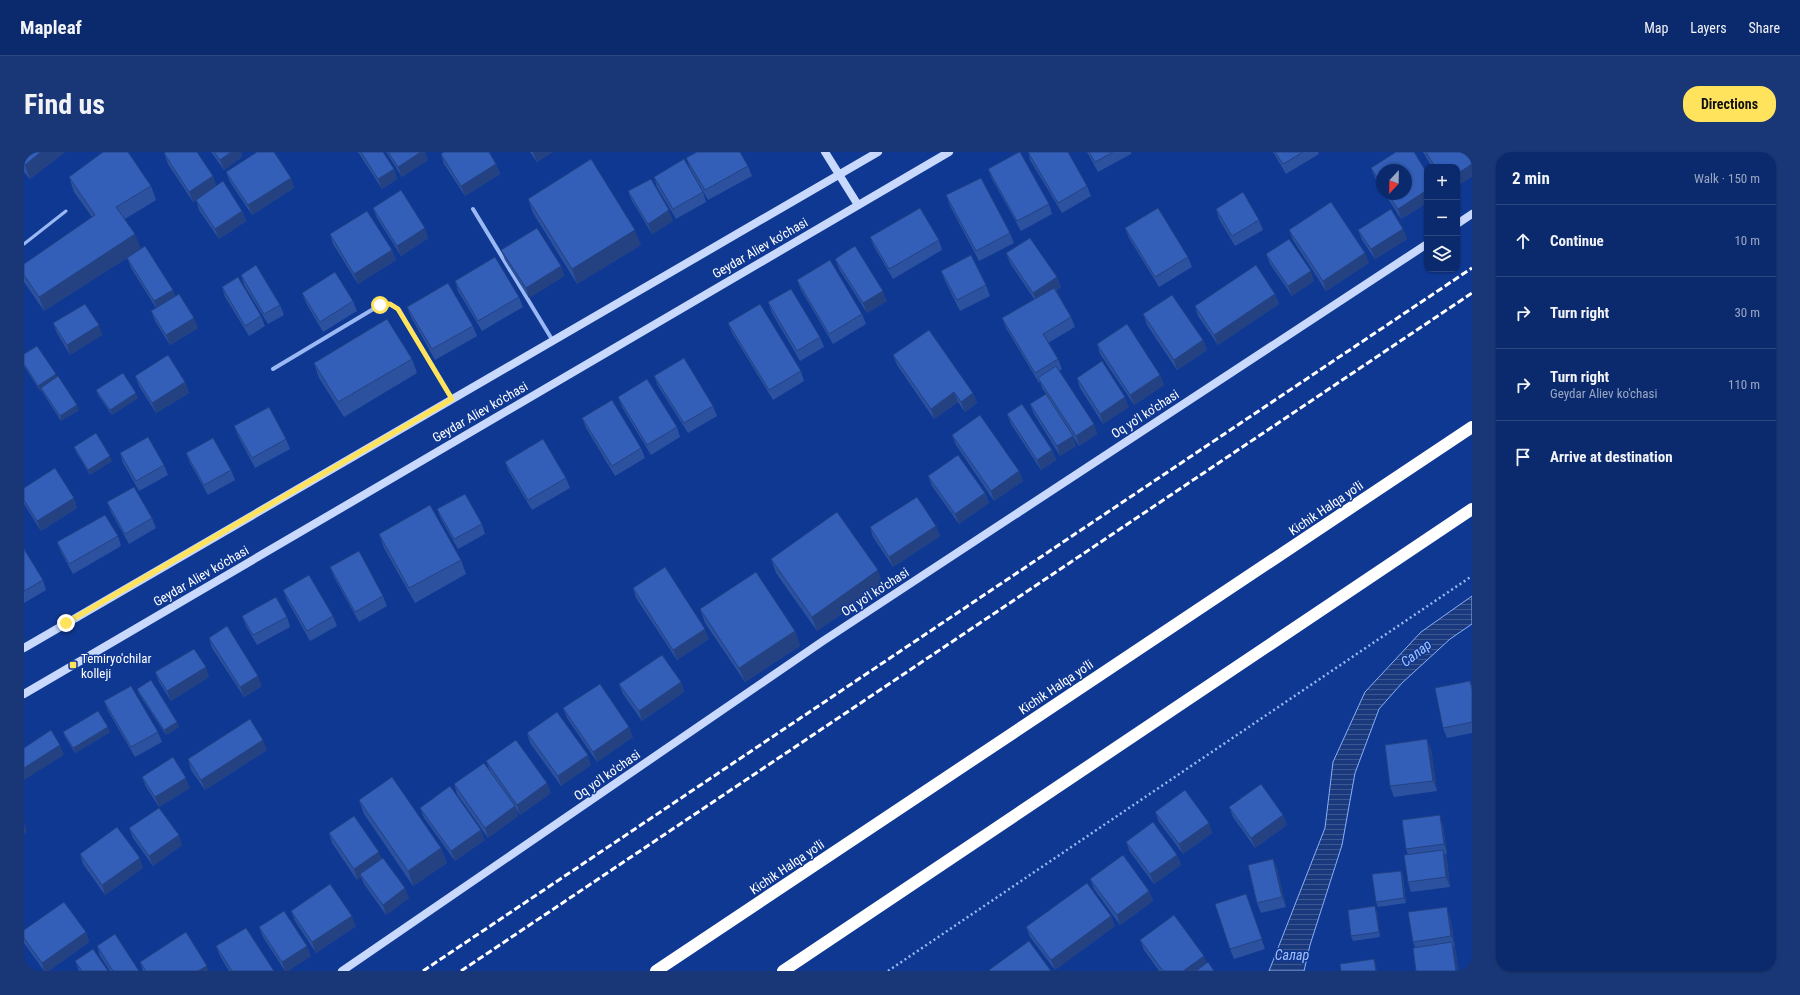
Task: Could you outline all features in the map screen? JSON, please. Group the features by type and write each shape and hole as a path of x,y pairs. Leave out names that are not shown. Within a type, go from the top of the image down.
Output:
{"highway":[{"name":"Kichik Halqa yo'li","path":"656,971 1472,427"},
{"path":"783,971 1472,509"}],"main road":[{"path":"825,152 858,204"},
{"name":"Geydar Aliev ko'chasi","path":"24,648 878,152"},
{"name":"Geydar Aliev ko'chasi","path":"24,694 949,152"},
{"path":"1460,222 1472,214"},
{"name":"Oq yo'l ko'chasi","path":"342,971 823,641 1424,246"}],"street":[{"path":"472,209 552,341"},
{"path":"273,369 380,305 390,304 398,309 452,399"}],"lane":[{"path":"24,244 66,211"}],"path":[{"path":"888,971 1472,576"}],"water":[{"name":"Салар","path":"1472,596 1472,624 1450,639 1402,683 1379,709 1355,773 1342,845 1310,945 1304,971 1269,971 1325,828 1333,762 1365,692 1421,632"}],"building":[{"path":"24,152 41,152 25,165"},
{"path":"103,152 128,152 151,186 116,207 135,234 39,297 24,275 24,264 95,215 69,177"},
{"path":"197,152 213,176 189,192 164,153"},
{"path":"214,152 231,152 220,160"},
{"path":"257,152 274,152 291,178 248,205 226,172"},
{"path":"361,152 383,152 394,169 378,179"},
{"path":"388,152 421,152 398,167"},
{"path":"444,152 489,152 496,164 461,186 441,154"},
{"path":"697,152 740,152 748,166 705,190 686,158"},
{"path":"1019,152 1049,204 1017,221 988,169"},
{"path":"1028,152 1068,152 1087,186 1058,203"},
{"path":"1089,152 1113,152 1095,162"},
{"path":"1275,152 1303,152 1283,164"},
{"path":"1396,152 1414,152 1424,168 1424,192 1412,200 1412,164 1377,164"},
{"path":"1426,152 1472,152 1472,164 1460,172 1460,164 1433,164"},
{"path":"591,159 635,230 572,269 528,199"},
{"path":"684,159 703,192 673,209 654,177"},
{"path":"1376,165 1376,176 1371,168"},
{"path":"981,178 1010,233 976,251 946,195"},
{"path":"651,179 669,210 648,224 628,191"},
{"path":"223,181 242,211 215,229 196,200"},
{"path":"401,190 425,228 397,246 373,208"},
{"path":"1243,192 1259,220 1232,236 1216,209"},
{"path":"1392,200 1412,200 1398,209"},
{"path":"1331,202 1365,253 1323,281 1289,230"},
{"path":"920,208 939,240 889,269 870,237"},
{"path":"1158,208 1188,257 1155,277 1125,228"},
{"path":"1391,209 1403,229 1371,249 1358,230"},
{"path":"367,211 392,250 354,274 330,234"},
{"path":"537,228 561,266 526,288 501,250"},
{"path":"1030,238 1057,277 1033,293 1006,253"},
{"path":"1289,239 1311,271 1288,286 1266,254"},
{"path":"145,246 173,290 154,301 127,258"},
{"path":"855,246 883,291 863,303 835,259"},
{"path":"971,255 986,285 957,300 941,271"},
{"path":"495,257 519,297 478,321 455,281"},
{"path":"830,260 862,314 829,334 797,280"},
{"path":"256,265 280,305 264,314 241,275"},
{"path":"1256,265 1275,294 1214,335 1195,306"},
{"path":"335,272 353,301 320,322 302,293"},
{"path":"238,277 261,316 245,326 222,287"},
{"path":"448,283 473,326 432,349 407,307"},
{"path":"1054,288 1071,317 1043,334 1058,359 1035,373 1002,318"},
{"path":"791,289 820,337 797,351 768,302"},
{"path":"179,294 194,318 166,335 151,311"},
{"path":"1172,295 1203,340 1174,360 1143,314"},
{"path":"85,304 99,325 67,345 53,323"},
{"path":"760,304 801,371 769,390 728,323"},
{"path":"387,319 412,359 338,402 314,363"},
{"path":"1127,324 1160,375 1130,395 1097,344"},
{"path":"929,330 973,393 961,402 954,392 931,409 893,355"},
{"path":"37,346 56,374 38,386 24,364 24,354"},
{"path":"168,355 185,382 152,403 135,376"},
{"path":"684,358 713,406 684,423 654,376"},
{"path":"1102,361 1125,397 1100,414 1077,378"},
{"path":"1056,366 1094,424 1076,436 1038,378"},
{"path":"123,373 136,393 110,410 96,390"},
{"path":"58,376 77,405 60,416 41,388"},
{"path":"647,379 677,427 647,445 618,397"},
{"path":"1046,394 1073,436 1057,446 1030,404"},
{"path":"612,400 641,448 612,466 582,418"},
{"path":"1022,404 1052,450 1037,460 1007,414"},
{"path":"269,407 286,439 252,458 234,426"},
{"path":"980,415 1019,471 991,491 952,435"},
{"path":"96,433 110,456 88,470 74,447"},
{"path":"148,437 164,465 136,481 120,453"},
{"path":"213,438 231,470 204,485 186,453"},
{"path":"543,439 566,478 528,500 505,462"},
{"path":"958,455 985,493 955,514 928,476"},
{"path":"55,468 74,498 37,521 24,500 24,488"},
{"path":"134,487 152,518 125,534 107,502"},
{"path":"465,494 482,524 454,539 437,509"},
{"path":"917,497 936,526 889,557 870,527"},
{"path":"430,505 461,560 409,588 379,534"},
{"path":"837,512 878,570 812,617 771,559"},
{"path":"105,515 118,536 69,564 57,542"},
{"path":"24,549 43,580 24,591"},
{"path":"359,551 383,596 355,612 330,567"},
{"path":"665,567 705,629 673,650 633,588"},
{"path":"756,572 795,631 739,668 700,609"},
{"path":"309,575 333,616 307,631 283,590"},
{"path":"276,597 287,617 253,635 242,616"},
{"path":"227,626 258,676 240,687 209,638"},
{"path":"194,649 206,667 167,691 155,672"},
{"path":"662,655 681,682 639,711 619,684"},
{"path":"151,680 177,722 164,730 137,689"},
{"path":"1470,681 1472,690 1472,722 1443,728 1435,688"},
{"path":"600,684 629,727 593,752 563,708"},
{"path":"131,686 158,732 131,747 104,701"},
{"path":"98,711 108,727 73,748 63,732"},
{"path":"557,712 588,755 558,776 527,733"},
{"path":"250,719 263,740 201,780 188,759"},
{"path":"51,730 60,745 24,768 24,748"},
{"path":"1427,739 1433,781 1390,786 1385,745"},
{"path":"516,740 547,783 517,805 486,761"},
{"path":"173,757 186,778 155,797 142,777"},
{"path":"484,763 515,806 485,828 454,784"},
{"path":"392,777 441,848 408,871 359,800"},
{"path":"1261,784 1283,815 1251,838 1229,807"},
{"path":"450,786 481,830 451,851 420,808"},
{"path":"1185,790 1209,823 1179,844 1155,812"},
{"path":"159,808 179,835 149,856 129,828"},
{"path":"1440,815 1444,844 1406,849 1402,820"},
{"path":"354,816 379,852 354,869 329,833"},
{"path":"1153,822 1177,855 1150,874 1126,842"},
{"path":"117,827 140,858 102,885 80,854"},
{"path":"1443,850 1446,877 1408,882 1404,855"},
{"path":"1123,855 1149,891 1117,915 1090,879"},
{"path":"383,858 405,888 383,905 360,874"},
{"path":"1273,859 1282,897 1257,903 1248,865"},
{"path":"1401,871 1404,898 1376,902 1372,874"},
{"path":"1087,883 1111,916 1051,960 1026,927"},
{"path":"330,884 352,916 312,942 291,911"},
{"path":"1246,894 1262,939 1230,949 1215,904"},
{"path":"64,902 86,932 42,963 24,938 24,930"},
{"path":"1375,906 1379,932 1351,936 1348,910"},
{"path":"1447,907 1451,936 1413,942 1408,912"},
{"path":"284,911 307,946 282,962 259,927"},
{"path":"1174,915 1204,956 1183,971 1163,971 1140,940"},
{"path":"246,928 274,971 232,971 216,946"},
{"path":"186,932 207,966 198,971 146,971 140,962"},
{"path":"115,934 139,971 113,971 97,946"},
{"path":"1029,941 1051,971 989,970"},
{"path":"1452,942 1456,971 1416,971 1413,948"},
{"path":"93,949 108,971 82,971 75,961"},
{"path":"1374,959 1376,971 1341,971 1340,964"},
{"path":"1208,962 1214,971 1196,971"}],"railway":[{"path":"423,971 1472,268"},
{"path":"461,971 1472,293"}],"place":[{"name":"Temiryo'chilar kolleji","path":"73,665"}],"route":[{"path":"66,623 452,399 398,309 390,304 380,305"}]}
